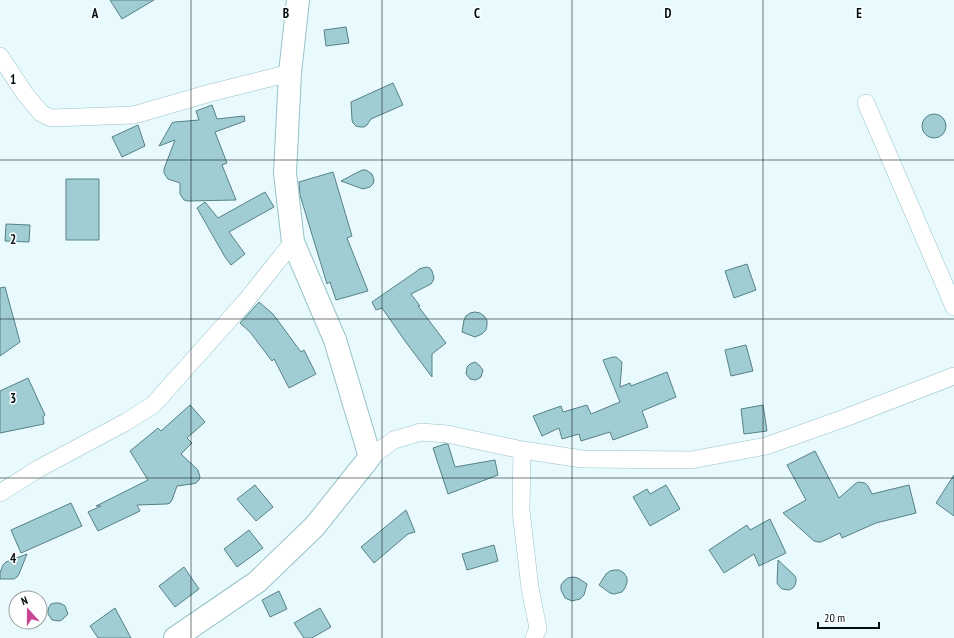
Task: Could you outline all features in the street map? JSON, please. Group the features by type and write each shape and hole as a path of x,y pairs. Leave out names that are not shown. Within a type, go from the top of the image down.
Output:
{"street":[{"path":"298,0 290,73 285,173 293,242 335,340 370,457"},
{"path":"0,56 25,94 41,113 51,118 134,115 210,93 290,73"},
{"path":"866,103 954,307"},
{"path":"0,493 38,469 126,422 153,405 245,302 293,242"},
{"path":"175,638 257,582 315,526 370,457 394,440 421,432 447,434 522,450 582,459 691,460 766,446 954,376"},
{"path":"522,450 521,511 530,588 538,628 534,638"}],"building":[{"path":"110,0 154,0 122,19"},
{"path":"346,27 349,43 326,46 324,30"},
{"path":"393,83 403,105 371,119 364,127 356,126 352,120 351,102"},
{"path":"212,105 217,119 244,116 245,121 215,132 227,163 222,165 236,200 184,200 180,194 180,183 168,179 164,173 164,169 175,140 159,146 172,123 199,120 196,111"},
{"path":"934,114 943,117 946,126 943,135 934,138 925,135 922,126 925,117"},
{"path":"138,125 145,146 122,157 112,137"},
{"path":"362,170 366,170 372,174 374,180 370,187 363,189 341,181"},
{"path":"333,172 352,236 347,238 368,291 336,300 330,282 327,284 300,195 299,182"},
{"path":"66,179 99,179 99,240 66,240"},
{"path":"265,192 274,207 229,232 245,254 231,265 197,208 205,202 218,218"},
{"path":"6,224 30,225 29,242 5,241"},
{"path":"747,264 756,290 734,298 725,271"},
{"path":"426,267 430,268 432,271 434,278 433,281 431,284 411,294 420,306 418,306 446,343 432,354 432,377 382,308 376,310 372,302 419,269"},
{"path":"5,287 20,342 0,356 0,288"},
{"path":"259,302 273,314 301,352 304,350 316,374 289,388 274,359 272,361 250,332 240,323"},
{"path":"475,312 484,316 487,320 487,325 486,330 482,334 475,337 462,332 466,316"},
{"path":"746,345 753,371 731,376 725,350"},
{"path":"616,357 622,362 620,387 630,383 631,386 667,372 676,397 642,411 648,427 613,440 610,432 581,441 579,434 562,439 559,428 542,436 533,416 561,406 563,412 587,405 591,414 620,402 603,360"},
{"path":"475,362 483,370 481,377 476,380 470,379 466,374 467,367"},
{"path":"28,378 45,415 43,417 44,424 0,433 0,391"},
{"path":"190,405 205,422 187,438 192,443 181,454 198,470 200,477 199,480 196,483 177,486 170,503 137,505 140,511 98,531 88,512 101,506 96,506 148,480 130,451 158,428 161,431"},
{"path":"763,405 767,431 744,434 741,409"},
{"path":"448,444 455,467 495,460 498,475 448,494 433,448"},
{"path":"815,451 839,498 858,482 865,483 872,494 909,485 916,513 876,523 842,538 840,533 821,542 814,541 783,513 806,500 787,465"},
{"path":"954,475 954,516 936,503"},
{"path":"255,485 273,507 256,521 237,499"},
{"path":"666,485 680,509 650,526 633,497 647,489 650,494"},
{"path":"71,503 82,526 21,553 11,530"},
{"path":"406,510 415,532 408,534 374,563 361,547"},
{"path":"770,519 786,553 759,566 754,554 724,573 709,550 747,525 750,530"},
{"path":"249,530 263,548 237,567 224,549"},
{"path":"494,545 498,561 467,570 462,554"},
{"path":"27,554 17,577 14,579 0,579 0,573 6,562"},
{"path":"778,560 796,578 795,585 789,590 782,589 777,583"},
{"path":"184,567 199,589 175,607 159,586"},
{"path":"614,570 619,570 624,573 627,578 627,583 622,592 614,594 610,593 599,585 606,574"},
{"path":"568,578 578,578 587,584 584,595 580,599 572,601 565,598 561,590 561,585"},
{"path":"279,591 287,609 270,617 262,600"},
{"path":"51,604 62,604 65,606 68,614 60,621 52,620 48,614"},
{"path":"115,608 131,638 98,638 90,626"},
{"path":"320,608 331,627 312,638 304,638 294,623"}]}
